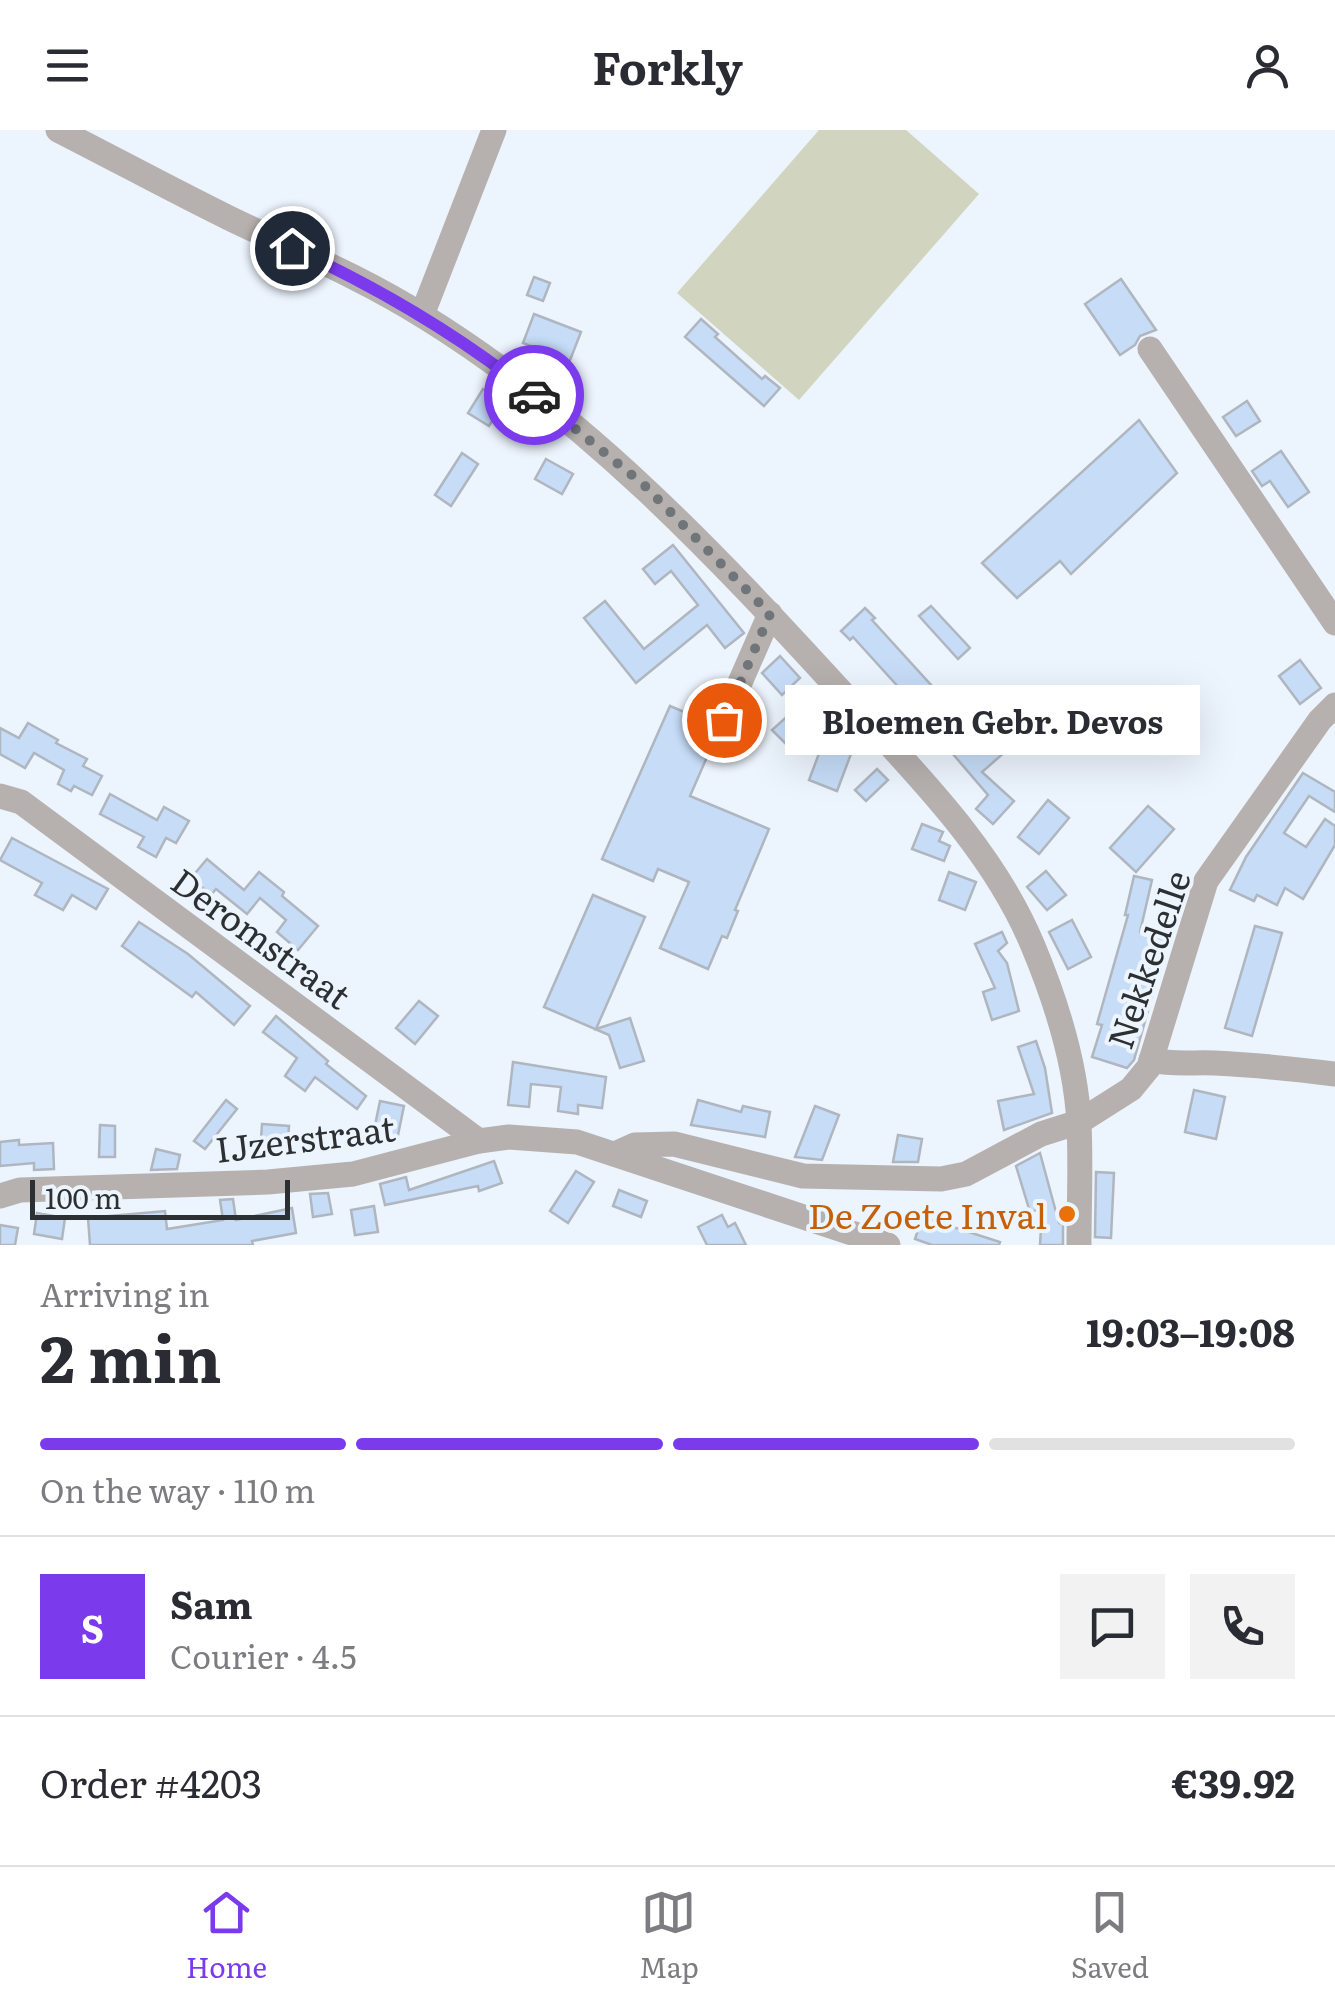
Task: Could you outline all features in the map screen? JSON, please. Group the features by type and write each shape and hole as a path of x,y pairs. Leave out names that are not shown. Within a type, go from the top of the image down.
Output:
{"street":[{"path":"58,130 228,218 356,277 422,315 506,372 607,452 677,517 770,614 956,821 1032,943 1058,1012 1079,1122 1079,1245"},
{"path":"422,315 494,130"},
{"path":"1150,349 1335,623"},
{"path":"724,720 770,614"},
{"name":"Nekkedelle","path":"615,1154 634,1146 674,1144 803,1176 941,1178 966,1174 1041,1134 1079,1122 1131,1089 1151,1060 1206,881 1320,720 1335,706"},
{"name":"Deromstraat","path":"0,796 21,802 479,1141"},
{"path":"1151,1060 1335,1074"},
{"name":"IJzerstraat","path":"0,1196 20,1190 268,1182 353,1174 508,1137 577,1142 888,1245"}],"green space":[{"path":"819,130 906,130 979,194 799,400 677,293"}],"building":[{"path":"534,277 550,283 543,301 527,295"},
{"path":"1121,279 1156,330 1140,336 1135,345 1120,355 1085,304"},
{"path":"534,314 581,332 567,368 551,362 553,358 546,356 547,352 523,343"},
{"path":"701,319 718,334 715,337 762,379 765,376 780,388 764,406 685,337"},
{"path":"483,389 504,402 489,426 468,413"},
{"path":"1247,401 1260,421 1236,436 1223,417"},
{"path":"1139,420 1177,473 1071,574 1060,561 1017,598 982,563"},
{"path":"1281,451 1309,492 1288,507 1270,481 1262,486 1252,471"},
{"path":"462,453 478,464 451,506 435,495"},
{"path":"546,459 573,474 562,494 535,479"},
{"path":"673,545 744,633 725,648 707,625 636,683 584,618 605,601 644,649 698,605 671,571 655,584 643,569"},
{"path":"931,606 970,648 958,659 919,616"},
{"path":"865,608 931,685 912,702 853,637 850,640 841,631"},
{"path":"780,656 800,678 782,695 762,673"},
{"path":"1300,660 1321,688 1300,704 1279,676"},
{"path":"955,702 983,736 987,732 1005,752 982,772 1014,801 993,824 976,809 988,795 928,725"},
{"path":"802,703 817,719 788,746 772,730"},
{"path":"670,706 708,722 717,734 690,796 769,829 727,938 722,936 708,969 660,948 689,882 658,869 653,881 602,859"},
{"path":"28,723 87,759 83,766 102,776 92,795 74,786 71,791 58,784 64,770 34,753 25,768 0,754 0,728 19,738"},
{"path":"826,735 854,746 837,791 809,780"},
{"path":"877,769 888,780 866,801 855,790"},
{"path":"1303,773 1335,792 1335,812 1309,796 1284,833 1306,847 1325,819 1335,826 1335,845 1303,899 1285,888 1277,905 1257,895 1254,901 1230,890 1246,857"},
{"path":"110,794 157,820 164,807 189,821 176,843 166,838 156,857 138,847 144,837 100,814"},
{"path":"1048,800 1069,818 1039,854 1018,837"},
{"path":"1148,806 1174,829 1136,872 1110,848"},
{"path":"922,824 943,832 939,841 950,846 944,861 912,849"},
{"path":"12,838 108,889 96,909 72,895 63,910 35,895 42,883 0,860"},
{"path":"207,859 244,890 259,872 318,926 298,950 277,932 286,920 260,898 247,914 216,889 211,895 191,878"},
{"path":"1046,871 1066,895 1047,910 1027,887"},
{"path":"949,872 976,882 965,910 939,900"},
{"path":"1134,876 1152,880 1140,932 1168,940 1134,1060 1127,1068 1092,1057"},
{"path":"593,895 645,917 596,1029 630,1018 644,1061 620,1068 609,1035 544,1007"},
{"path":"1072,920 1091,957 1068,969 1049,932"},
{"path":"139,922 188,954 250,1006 234,1025 196,992 192,997 122,946"},
{"path":"1255,926 1282,933 1252,1036 1225,1028"},
{"path":"1002,932 1007,943 998,951 1007,963 1019,1011 992,1020 983,992 995,988 975,944"},
{"path":"419,1001 438,1016 415,1044 396,1028"},
{"path":"276,1016 366,1096 357,1109 315,1077 305,1091 285,1076 297,1058 263,1032"},
{"path":"1036,1041 1052,1113 1004,1130 998,1101 1034,1094 1018,1047"},
{"path":"513,1062 606,1077 602,1108 578,1105 578,1114 558,1111 561,1087 531,1084 529,1107 508,1105"},
{"path":"1194,1090 1225,1097 1216,1139 1185,1132"},
{"path":"226,1100 237,1109 205,1149 194,1141"},
{"path":"698,1100 741,1112 743,1106 770,1112 765,1137 691,1125"},
{"path":"380,1101 404,1106 397,1140 373,1135"},
{"path":"815,1106 839,1115 822,1160 795,1157"},
{"path":"262,1124 289,1126 287,1156 260,1154"},
{"path":"100,1125 115,1126 115,1157 99,1157"},
{"path":"898,1135 922,1139 918,1162 893,1162"},
{"path":"19,1140 19,1145 53,1143 54,1169 34,1170 34,1163 0,1166 0,1142"},
{"path":"156,1149 180,1155 177,1169 151,1170"},
{"path":"1040,1153 1059,1223 1063,1224 1063,1245 1040,1245 1042,1209 1030,1212 1016,1166"},
{"path":"494,1161 502,1183 479,1191 478,1186 385,1205 380,1184 406,1177 409,1190"},
{"path":"576,1171 594,1182 568,1223 550,1211"},
{"path":"1096,1172 1114,1173 1111,1238 1095,1237"},
{"path":"619,1190 647,1201 641,1217 613,1206"},
{"path":"328,1193 332,1214 313,1217 310,1194"},
{"path":"233,1199 236,1220 292,1208 296,1233 252,1241 253,1245 90,1245 88,1218 165,1211 167,1229 223,1220 220,1200"},
{"path":"374,1206 378,1232 355,1235 351,1210"},
{"path":"37,1213 65,1218 62,1239 34,1234"},
{"path":"722,1215 728,1227 735,1223 746,1245 707,1245 698,1227"},
{"path":"922,1217 1000,1242 999,1245 932,1245 915,1239"},
{"path":"0,1225 18,1228 15,1245 0,1245"}],"way so far":[{"path":"534,395 644,485 770,614 724,720"}],"place":[{"name":"Bloemen Gebr. Devos","path":"724,720"},
{"name":"De Zoete Inval","path":"1067,1214"}],"route":[{"path":"292,248 356,277 422,315 534,395"}]}
